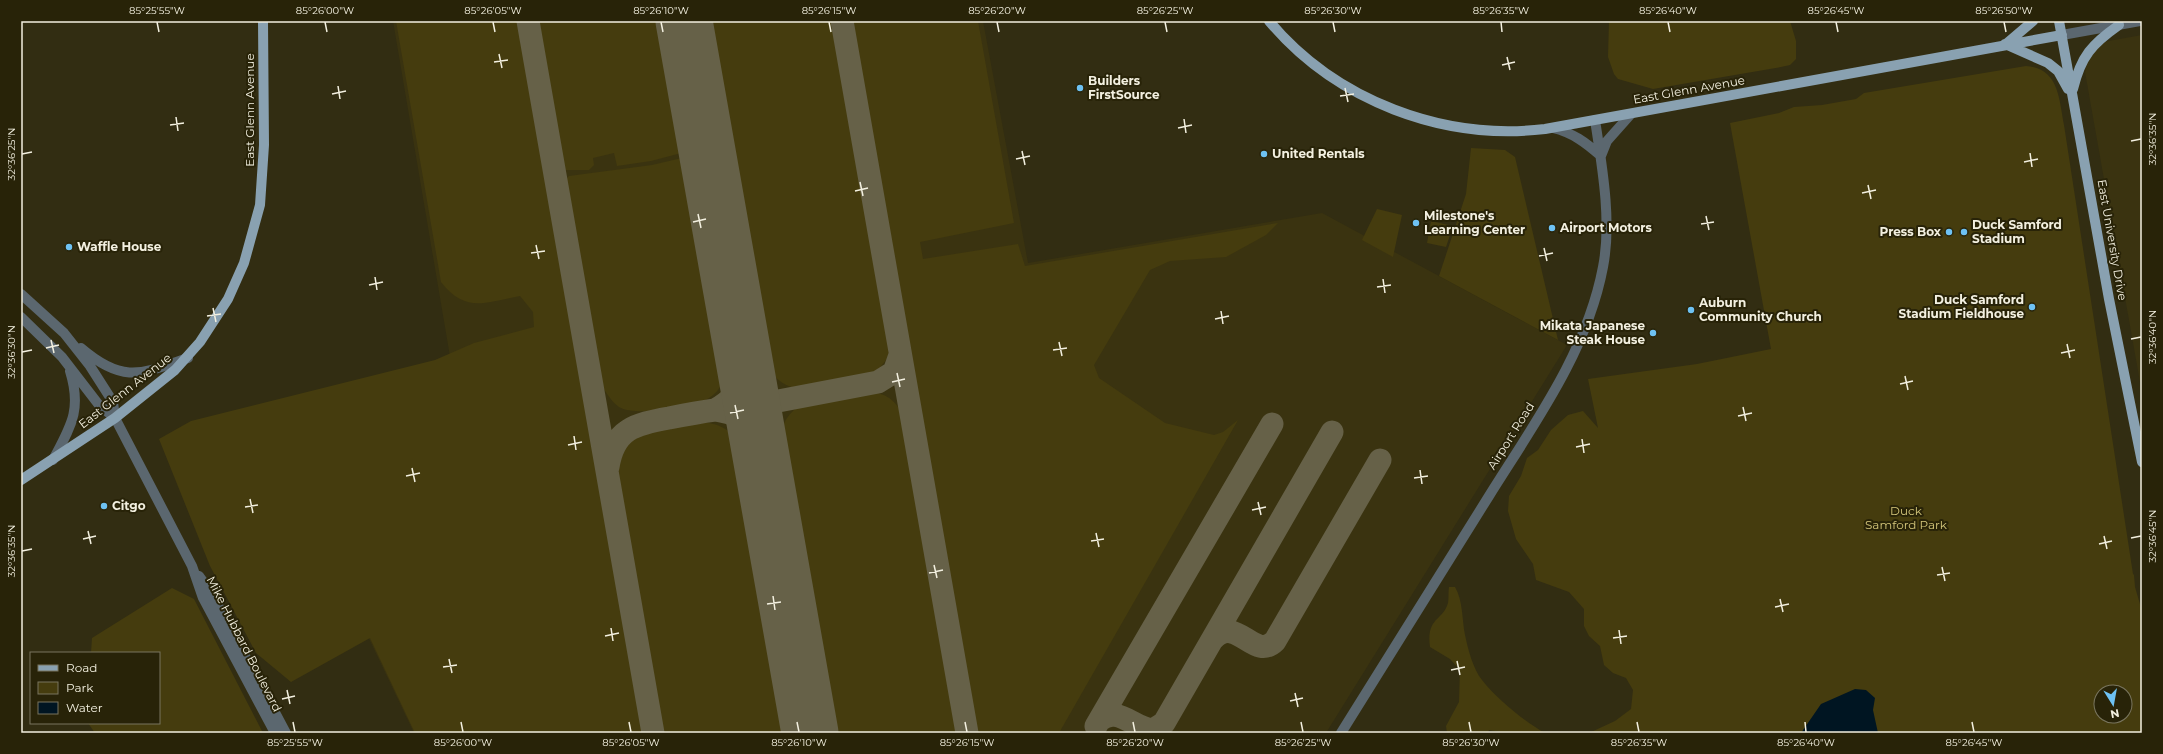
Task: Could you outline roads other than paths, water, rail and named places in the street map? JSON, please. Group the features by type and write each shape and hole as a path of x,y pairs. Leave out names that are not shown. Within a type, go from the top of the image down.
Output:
{"main road":[{"name":"East Glenn Avenue","path":"21,480 115,418 156,386 188,358 228,299 244,262 260,205 264,145 263,21"},
{"name":"East Glenn Avenue","path":"1269,21 1290,43 1337,81 1380,104 1418,119 1460,128 1496,132 1553,128 2005,44 2062,35"},
{"path":"2033,21 2005,44 2029,56 2039,59 2058,71 2072,95"},
{"name":"East University Drive","path":"2059,21 2109,299 2142,462"},
{"path":"2072,95 2078,70 2086,53 2114,23"}],"street":[{"name":"East Glenn Avenue","path":"2062,35 2114,23 2140,21"},
{"path":"1553,128 1564,130 1582,139 1601,156 1607,141 1631,114"},
{"name":"Airport Road","path":"1341,733 1552,395 1584,332 1594,304 1604,266 1606,236 1601,156 1596,120"},
{"path":"21,294 100,363 125,372 152,370 188,358"},
{"path":"21,317 46,340 69,365 99,405 115,418"},
{"path":"64,333 90,366 113,402 115,418"},
{"path":"53,460 70,428 75,412 74,384 69,365"},
{"name":"Mike Hubbard Boulevard","path":"115,418 192,566 212,594 286,733"},
{"name":"Mike Hubbard Boulevard","path":"192,566 203,598 275,733"}],"water":[{"path":"1855,689 1866,690 1875,698 1873,710 1878,733 1801,733 1821,704"}],"place":[{"name":"Builders FirstSource","path":"1080,88"},
{"name":"United Rentals","path":"1264,154"},
{"name":"Milestone's Learning Center","path":"1416,223"},
{"name":"Airport Motors","path":"1552,228"},
{"name":"Press Box","path":"1949,232"},
{"name":"Duck Samford Stadium","path":"1964,232"},
{"name":"Waffle House","path":"69,247"},
{"name":"Duck Samford Stadium Fieldhouse","path":"2032,307"},
{"name":"Auburn Community Church","path":"1691,310"},
{"name":"Mikata Japanese Steak House","path":"1653,333"},
{"name":"Citgo","path":"104,506"}],"park label":[{"name":"Duck Samford Park","path":"1906,518"}]}
